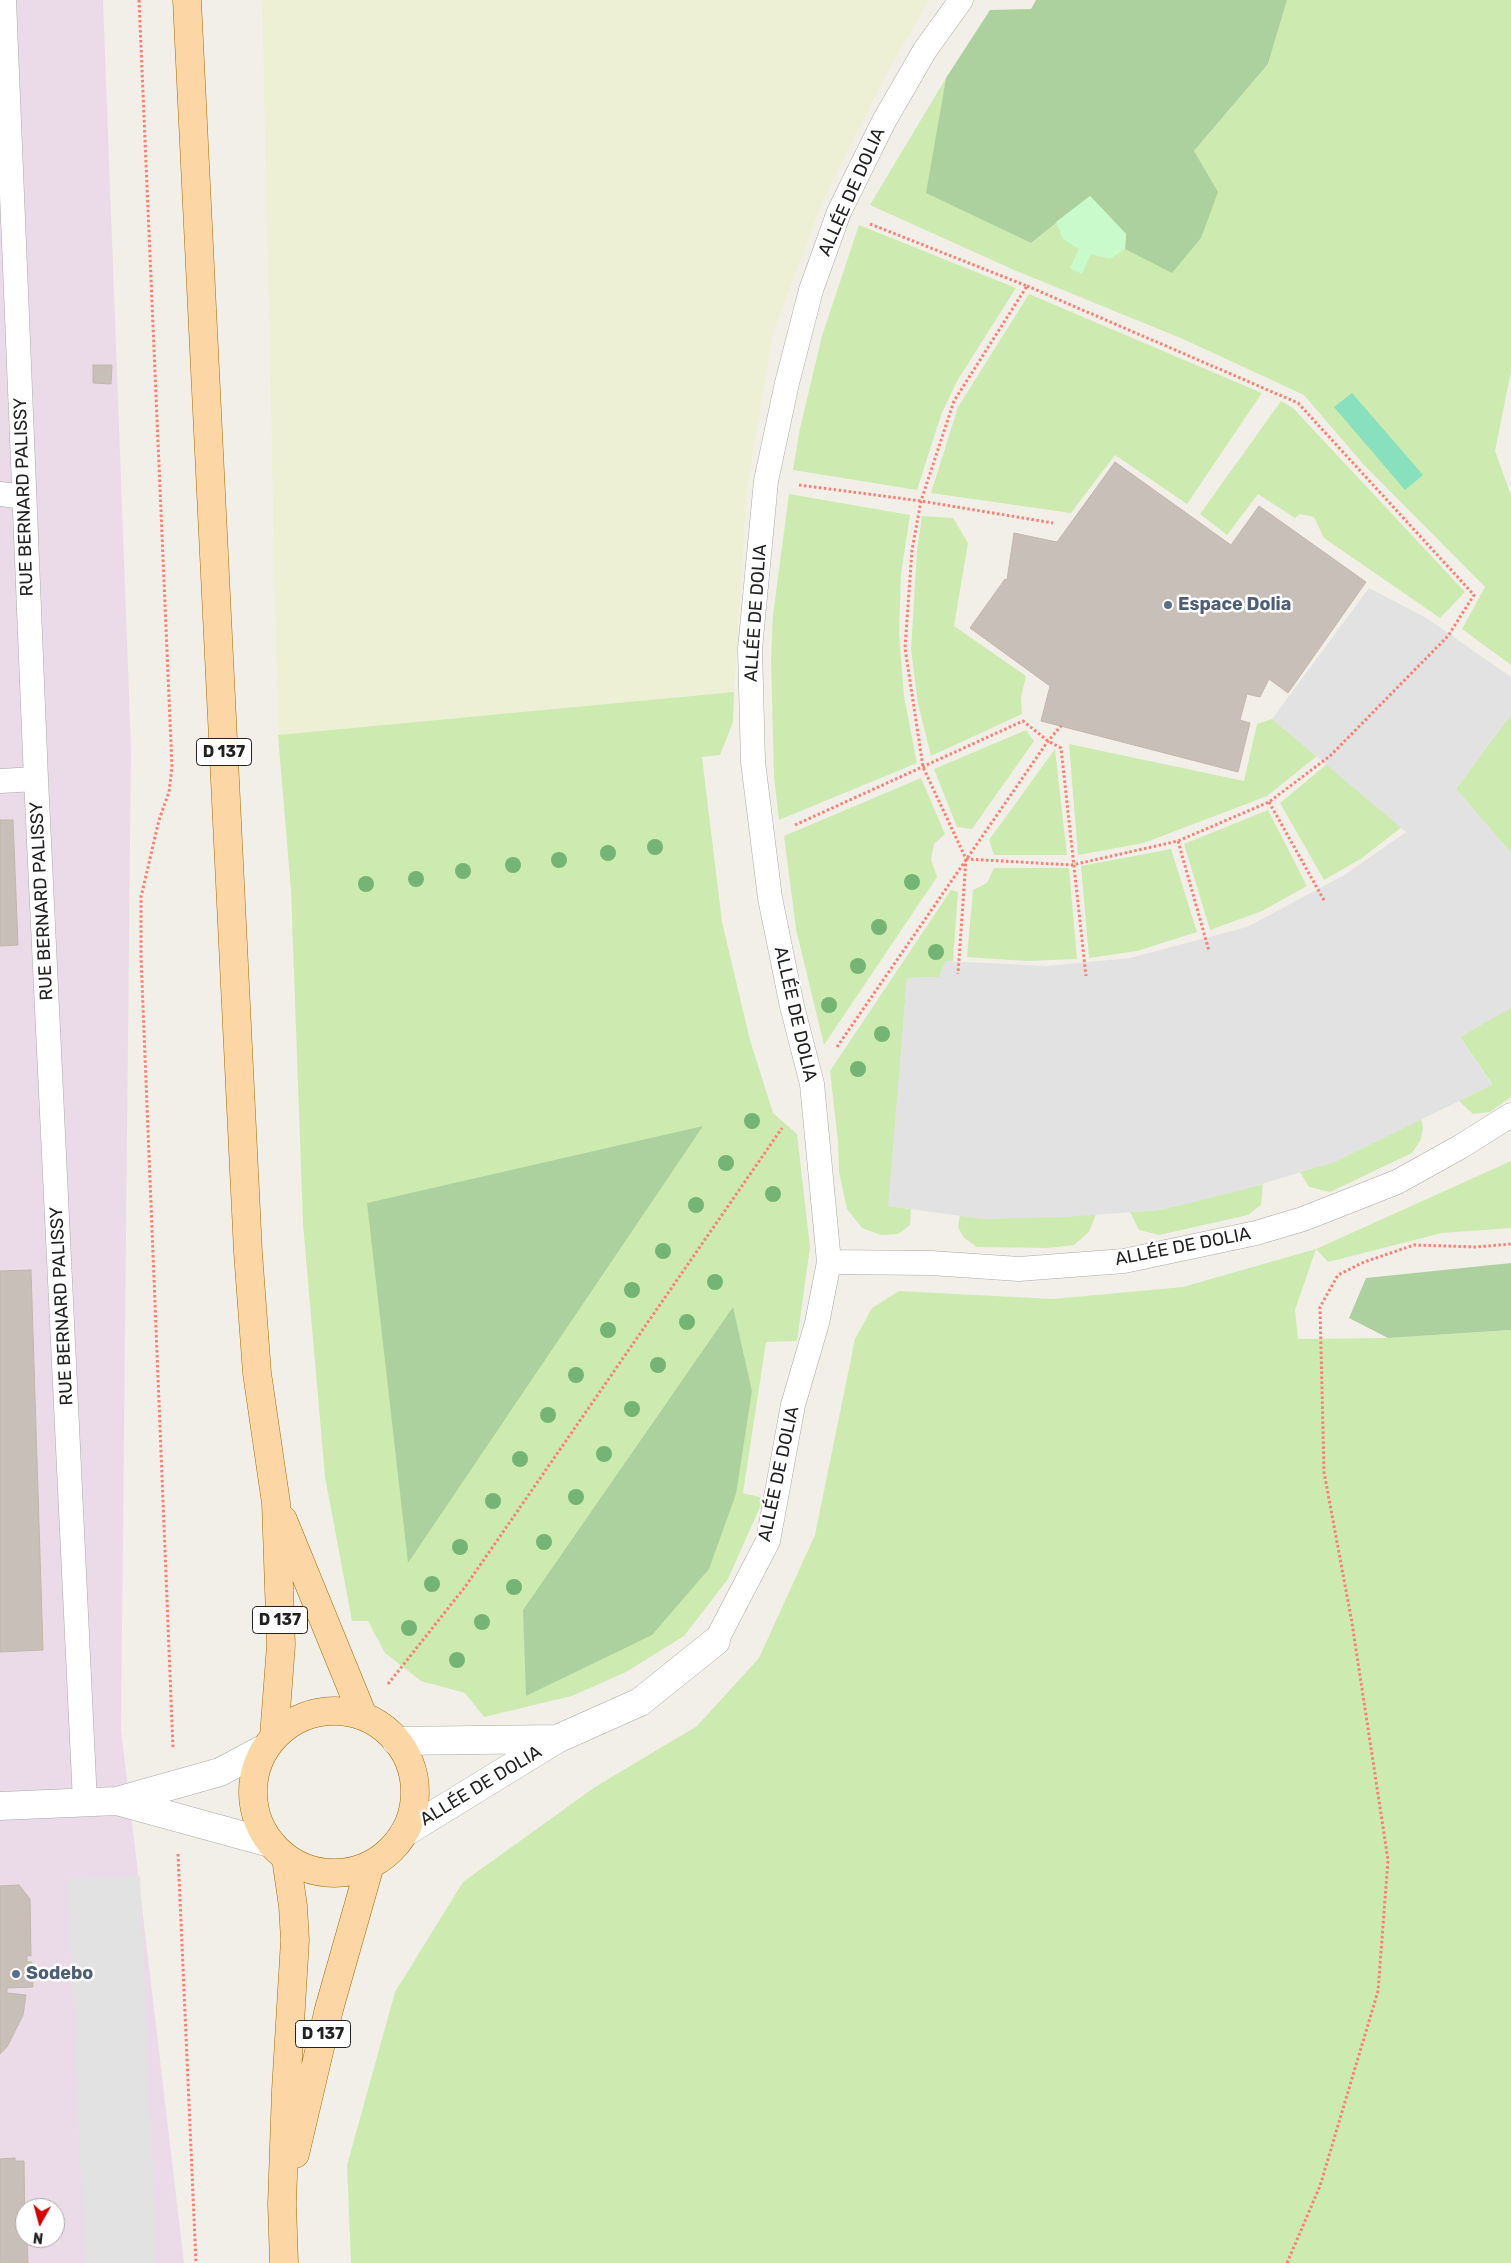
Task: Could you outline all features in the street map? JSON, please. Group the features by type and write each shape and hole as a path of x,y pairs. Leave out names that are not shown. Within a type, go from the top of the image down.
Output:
{"main road":[{"name":"D 137","path":"187,0 248,1252 257,1373 276,1503 281,1645 269,1742"},
{"name":"D 137","path":"276,1503 363,1716"},
{"path":"339,1711 363,1716 381,1726 396,1741 409,1762 415,1786 413,1810 404,1832 389,1852 370,1865 349,1872 326,1873 305,1869 278,1850 257,1821 252,1796 255,1772 269,1742 293,1722 315,1713 339,1711"},
{"name":"D 137","path":"278,1850 293,1906 295,1940 286,2090 282,2204 284,2263"},
{"name":"D 137","path":"282,2204 329,2009 370,1865"}],"street":[{"name":"ALLÉE DE DOLIA","path":"404,1832 557,1739 640,1702 716,1641"},
{"name":"ALLÉE DE DOLIA","path":"396,1741 557,1739"},
{"path":"0,1806 117,1801 220,1772 269,1742"},
{"path":"117,1801 176,1816 278,1850"}],"lane":[{"name":"RUE BERNARD PALISSY","path":"4,0 36,779 85,1802"},
{"name":"ALLÉE DE DOLIA","path":"716,1641 768,1541 793,1405 817,1323 829,1262 812,1084 792,1006 770,898 753,762 750,649 766,481 787,383 811,290 839,212 884,121 925,50 960,0"},
{"path":"0,494 24,497"},
{"path":"0,781 36,779"},
{"name":"ALLÉE DE DOLIA","path":"829,1262 1028,1268 1124,1261 1256,1233 1303,1219 1397,1182 1460,1147 1511,1115"}],"path":[{"path":"139,0 172,767 169,792 159,820 141,896 141,957 174,1784"},
{"path":"839,212 1026,286 1298,403 1474,595 1448,636 1330,756 1269,802 1178,841 1072,865 966,859"},
{"path":"958,974 966,859 923,767 906,648 912,550 921,500 954,401 1026,286"},
{"path":"766,481 921,500 1052,523"},
{"path":"762,840 1023,721 1048,741 1061,748 1072,865 1086,976"},
{"path":"363,1716 465,1587 966,859 1048,741 1061,726"},
{"path":"1269,802 1325,902"},
{"path":"1178,841 1209,951"},
{"path":"1287,2263 1320,2186 1378,1991 1388,1860 1352,1623 1324,1472 1320,1307 1338,1275 1364,1262 1414,1245 1476,1247 1511,1244"},
{"path":"176,1816 196,2263"}],"shaded area":[{"path":"0,0 103,0 131,747 121,1729 184,2263 0,2263"},
{"path":"1369,588 1428,619 1511,677 1511,714 1456,789 1511,853 1511,1008 1460,1037 1492,1085 1334,1162 1242,1190 1160,1210 1065,1217 983,1219 888,1206 907,978 939,977 946,961 1047,966 1130,958 1247,927 1346,874 1406,832 1272,719"},
{"path":"140,1876 157,2263 85,2263 67,1879"}],"green space":[{"path":"262,0 929,0 887,73 824,198 773,333 747,489 734,692 278,735"},
{"path":"1036,0 1287,0 1268,64 1194,151 1218,192 1201,238 1172,273 1125,249 1126,234 1090,196 1031,243 926,193 946,78 990,10 1031,9"},
{"path":"1287,0 1511,0 1511,371 1495,451 1511,495 1511,665 1462,629 1485,587 1364,465 1304,395 1183,339 1014,270 870,205 946,78 927,193 1031,243 1090,196 1126,234 1268,64"},
{"path":"1090,196 1126,234 1125,249 1110,259 1091,254 1082,274 1070,268 1079,249 1063,239 1056,222"},
{"path":"859,225 1016,288 957,381 941,415 917,490 793,470 800,428 822,336"},
{"path":"1029,294 1262,393 1187,504 1115,455 1071,513 931,493 958,407"},
{"path":"1352,393 1423,475 1405,490 1334,407"},
{"path":"1281,401 1293,408 1465,592 1440,618 1324,538 1314,517 1300,514 1295,518 1258,494 1227,535 1200,514"},
{"path":"789,494 910,515 901,574 899,634 904,696 917,763 779,820 774,778 771,659 773,615"},
{"path":"922,516 953,518 968,543 954,626 1026,676 1021,697 1022,714 931,756 918,704 911,650 917,550"},
{"path":"734,692 733,722 720,755 702,757 722,922 750,1040 773,1113 797,1134 810,1247 797,1341 766,1342 743,1493 764,1498 728,1579 684,1636 626,1672 572,1696 484,1717 465,1693 421,1681 385,1653 368,1621 352,1621 325,1477 303,1224 291,890 278,735"},
{"path":"1511,714 1511,853 1456,789"},
{"path":"1272,719 1317,756 1267,796 1144,843 1078,855 1069,744 1244,781 1257,724"},
{"path":"1026,730 1034,741 972,829 957,827 934,769"},
{"path":"1055,749 1067,855 994,855 989,840"},
{"path":"1327,764 1402,827 1362,858 1324,880 1280,803"},
{"path":"921,778 945,834 934,844 931,860 937,877 824,1045 796,929 784,836"},
{"path":"1268,810 1307,886 1262,911 1210,930 1184,844"},
{"path":"1171,849 1197,932 1137,951 1089,958 1081,866"},
{"path":"994,868 1069,868 1077,959 1026,961 967,957 973,890 987,883"},
{"path":"951,890 958,892 953,961 946,961 939,977 907,978 889,1206 911,1209 910,1225 898,1234 881,1235 862,1228 847,1209 839,1172 838,1142 830,1071"},
{"path":"1511,1007 1511,1097 1490,1112 1473,1114 1459,1101 1492,1084 1460,1037"},
{"path":"1421,1119 1423,1127 1421,1139 1412,1153 1330,1192 1309,1187 1300,1172 1334,1162"},
{"path":"703,1126 408,1563 367,1203"},
{"path":"1511,1161 1511,1228 1442,1233 1328,1262 1316,1249"},
{"path":"1263,1184 1261,1205 1248,1215 1159,1235 1139,1230 1130,1212 1160,1210"},
{"path":"1096,1214 1089,1232 1074,1245 1048,1248 977,1247 964,1238 958,1227 960,1215 983,1219"},
{"path":"1316,1249 1295,1310 1298,1339 1388,1338 1511,1330 1511,2263 351,2263 347,2165 395,1992 463,1882 595,1787 697,1726 759,1658 815,1535 855,1339 872,1308 899,1291 1053,1299 1183,1287"},
{"path":"1511,1263 1511,1330 1388,1338 1349,1318 1366,1278"},
{"path":"733,1307 752,1391 736,1494 709,1569 652,1635 526,1696 523,1610"}],"building":[{"path":"93,365 112,365 111,384 93,383"},
{"name":"Espace Dolia","path":"1115,462 1231,545 1259,506 1366,582 1288,693 1269,679 1260,697 1247,694 1240,720 1250,723 1238,772 1041,721 1050,686 970,628 1005,579 1007,580 1014,533 1057,542"},
{"path":"0,820 13,820 18,945 0,946"},
{"path":"31,1270 43,1650 0,1652 0,1271"},
{"name":"Sodebo","path":"19,1885 30,1899 31,1956 27,1955 27,1962 32,1962 33,1987 7,1988 7,1993 26,1995 23,2015 7,2047 0,2054 0,1886"},
{"path":"15,2158 15,2161 24,2161 24,2198 15,2198 15,2248 27,2248 28,2263 0,2263 0,2159"}],"place":[{"name":"Espace Dolia","path":"1168,605"},
{"name":"Sodebo","path":"16,1974"}]}
